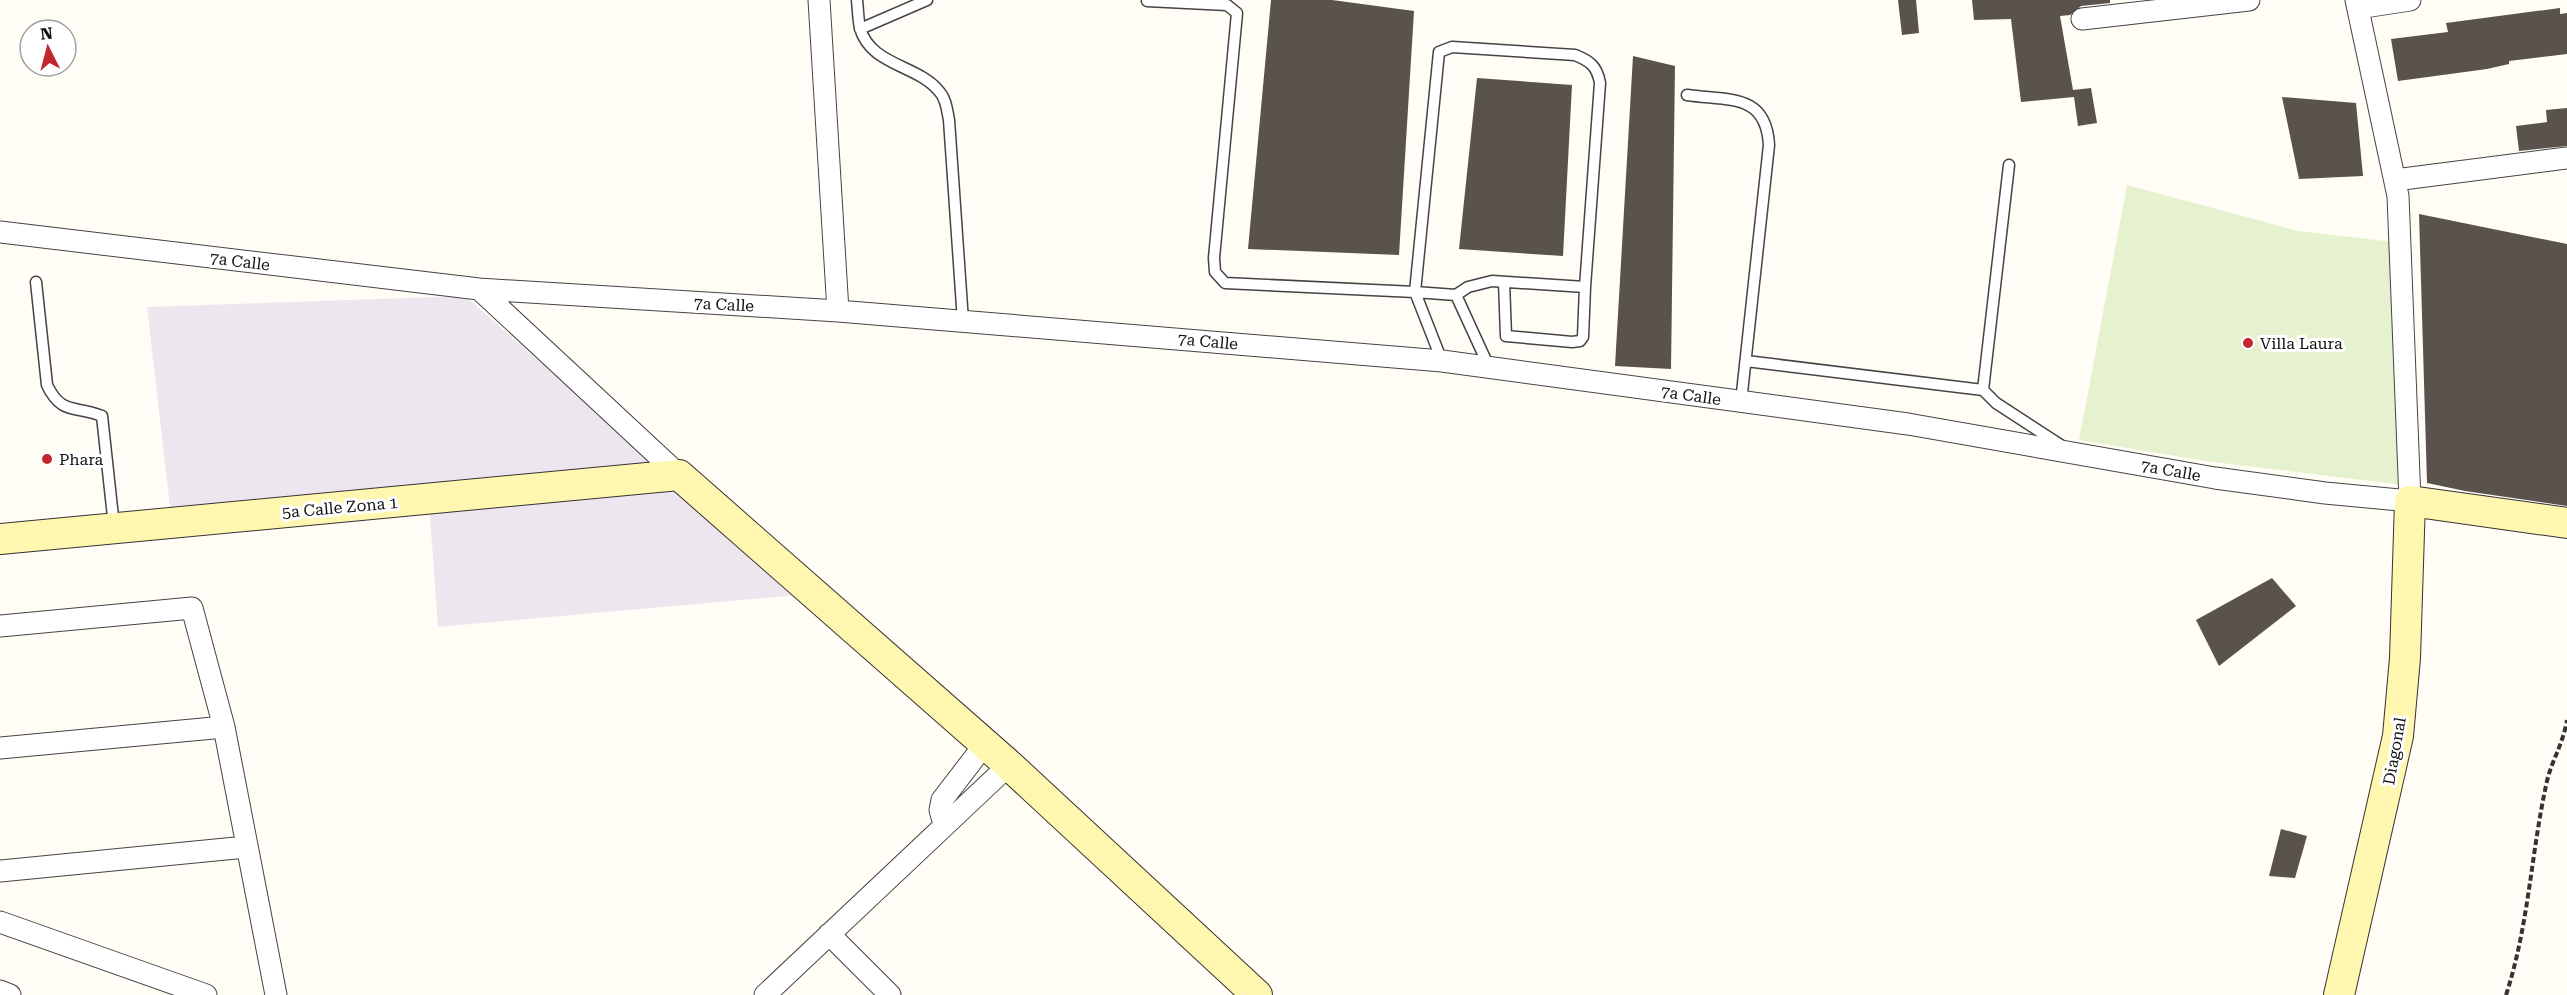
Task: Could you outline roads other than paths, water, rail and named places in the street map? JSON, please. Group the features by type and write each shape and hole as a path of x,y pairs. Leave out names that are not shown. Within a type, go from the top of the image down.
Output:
{"street":[{"path":"819,0 838,311"},
{"path":"2082,19 2249,0"},
{"path":"2410,0 2357,4 2398,196 2410,501 2567,523"},
{"path":"2395,180 2567,158"},
{"name":"7a Calle","path":"0,232 479,289 838,311 1442,361 1908,424 2248,482 2410,501"},
{"path":"479,289 679,475 1009,765 1257,995"},
{"name":"5a Calle Zona 1","path":"0,539 679,475"},
{"name":"Diagonal","path":"2339,995 2398,736 2405,658 2410,501"},
{"path":"0,626 192,608 224,727 276,995"},
{"path":"0,748 224,727"},
{"path":"944,825 940,810 942,800 985,744"},
{"path":"765,995 1009,765"},
{"path":"0,872 246,847"},
{"path":"0,922 206,995"},
{"path":"829,934 879,991"},
{"path":"0,991 10,995"}],"lane":[{"path":"857,0 860,28 867,42 881,56 938,89 945,102 949,120 963,321"},
{"path":"860,28 927,0"},
{"path":"1147,1 1227,5 1237,13 1214,258 1215,272 1226,283 1456,295 1468,287 1492,281 1585,287"},
{"path":"1442,361 1415,292 1437,63 1439,52 1452,47 1575,55 1589,61 1598,71 1600,83 1583,337 1580,341 1572,342 1506,336 1504,282"},
{"path":"1687,95 1748,105 1763,115 1768,128 1769,145 1742,402"},
{"path":"1983,390 2008,165"},
{"path":"36,282 47,385 58,404 70,410 102,416 114,528"},
{"path":"1456,295 1489,367"},
{"path":"1746,360 1983,390 1996,403 2072,453"}],"place":[{"name":"Villa Laura","path":"2248,343"},
{"name":"Phara","path":"47,459"}]}
